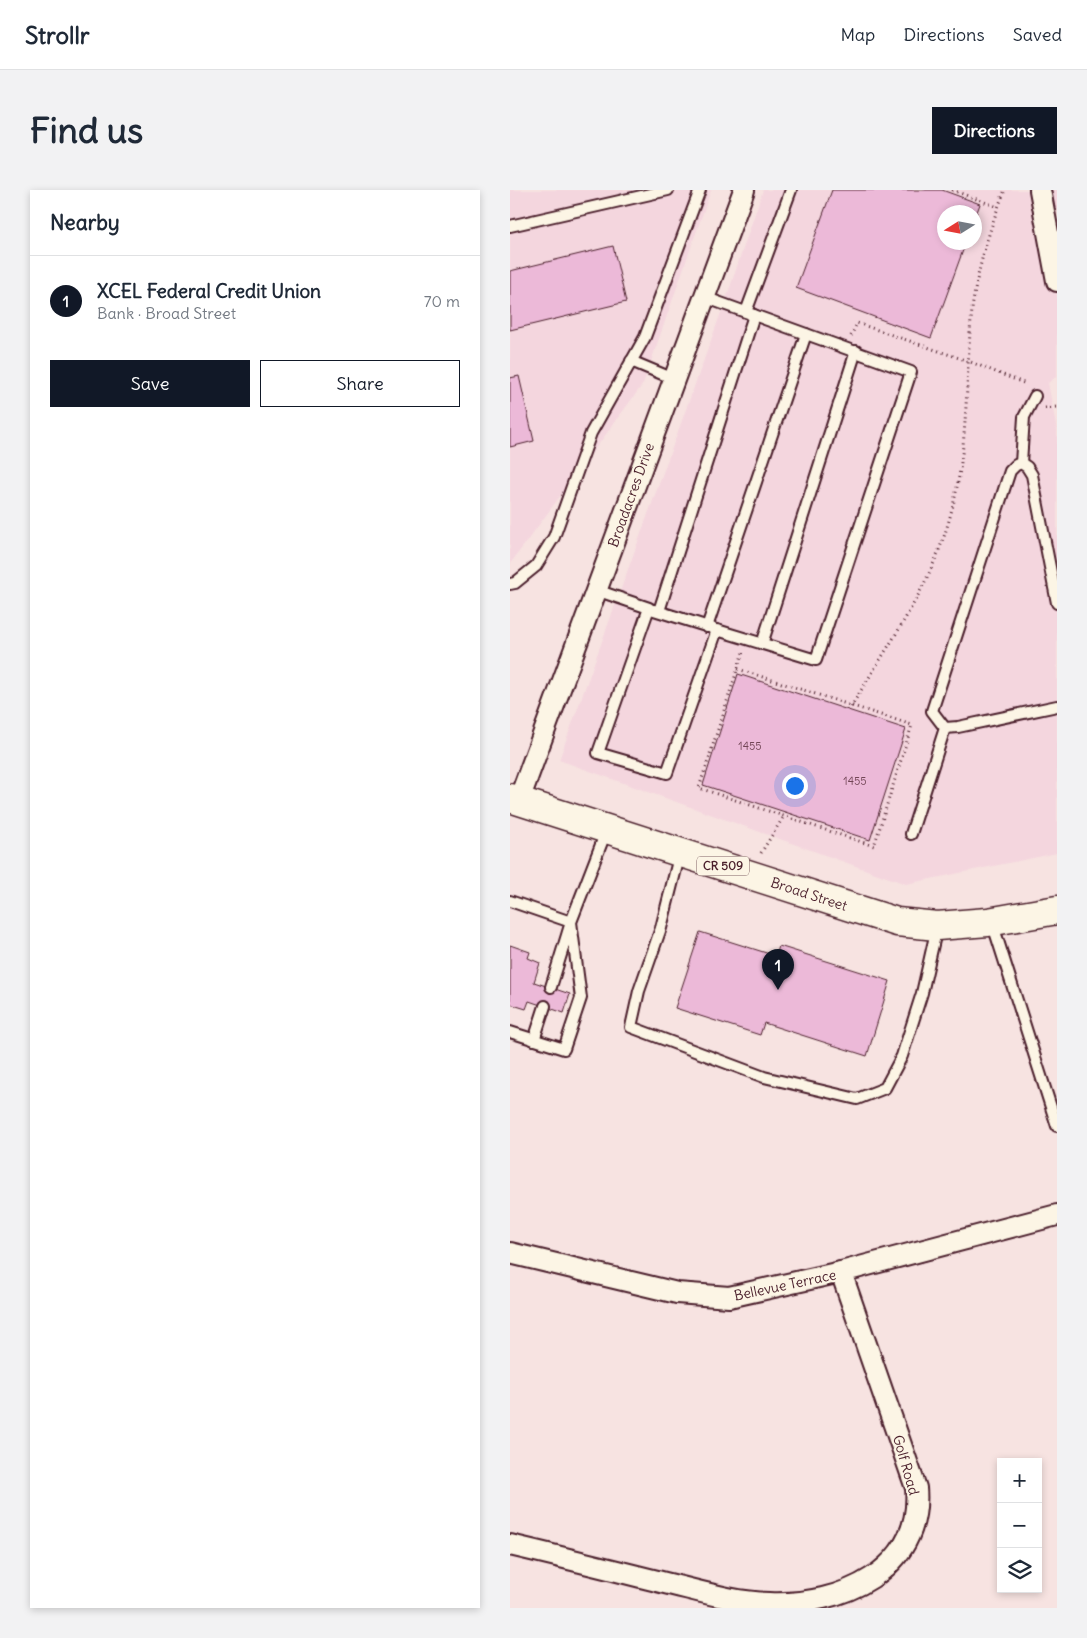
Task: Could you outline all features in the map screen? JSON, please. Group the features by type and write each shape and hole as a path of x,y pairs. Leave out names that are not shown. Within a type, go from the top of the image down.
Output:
{"main road":[{"name":"Broad Street","path":"514,799 897,922 937,926 992,921 1057,910"}],"street":[{"name":"Broadacres Drive","path":"514,799 596,590 744,190"},
{"path":"1040,190 1057,282"},
{"name":"Bellevue Terrace","path":"510,1253 677,1293 729,1297 841,1272 1057,1215"},
{"name":"Golf Road","path":"510,1545 729,1598 771,1604 806,1601 833,1595 872,1578 887,1567 900,1553 909,1537 915,1519 916,1488 841,1272"}],"lane":[{"path":"510,226 668,190"},
{"path":"510,584 515,583 536,566 554,537 591,433 645,337 700,190"},
{"path":"659,611 750,314 791,190"},
{"path":"596,590 712,629 816,660 911,372 704,297"},
{"path":"648,608 598,753 667,773 806,334"},
{"path":"762,644 851,350"},
{"path":"632,361 674,379"},
{"path":"1021,463 1024,417 1035,396"},
{"path":"1021,463 1032,475 1057,603"},
{"path":"945,728 932,711 1010,471 1021,463"},
{"path":"945,728 958,727 1057,706"},
{"path":"910,834 945,728"},
{"path":"551,988 571,922 607,829"},
{"path":"681,852 661,928 639,990 632,1027 764,1077 857,1099 885,1088 902,1056 922,993 937,926"},
{"path":"510,901 571,922"},
{"path":"992,921 1057,1126"},
{"path":"510,1032 564,1050 580,998 571,922"},
{"path":"534,1040 545,1006"}],"path":[{"path":"952,190 998,207"},
{"path":"851,707 912,607 936,559 952,513 960,467 973,308 979,276 998,207 1005,190"},
{"path":"851,350 857,323 968,361 1026,384 1035,396"},
{"path":"738,669 851,707 912,725 874,846 699,788 747,639"},
{"path":"761,853 784,816"}],"shaded area":[{"path":"510,190 711,190 643,384 510,564"},
{"path":"763,190 1057,190 1057,376 1048,383 1057,431 1057,853 906,884 559,760 727,296"}],"building":[{"path":"832,190 942,190 980,204 937,205 937,250 963,250 931,338 796,288"},
{"path":"613,246 626,302 510,330 510,271"},
{"path":"519,376 534,441 510,447 510,378"},
{"path":"738,674 906,729 870,840 703,785"},
{"path":"700,932 776,956 779,946 890,981 867,1056 764,1023 760,1035 675,1008"},
{"path":"510,945 530,952 528,958 540,963 534,982 570,994 564,1013 529,1001 526,1009 510,1004"}],"place":[{"name":"XCEL Federal Credit Union","path":"778,990"}]}
